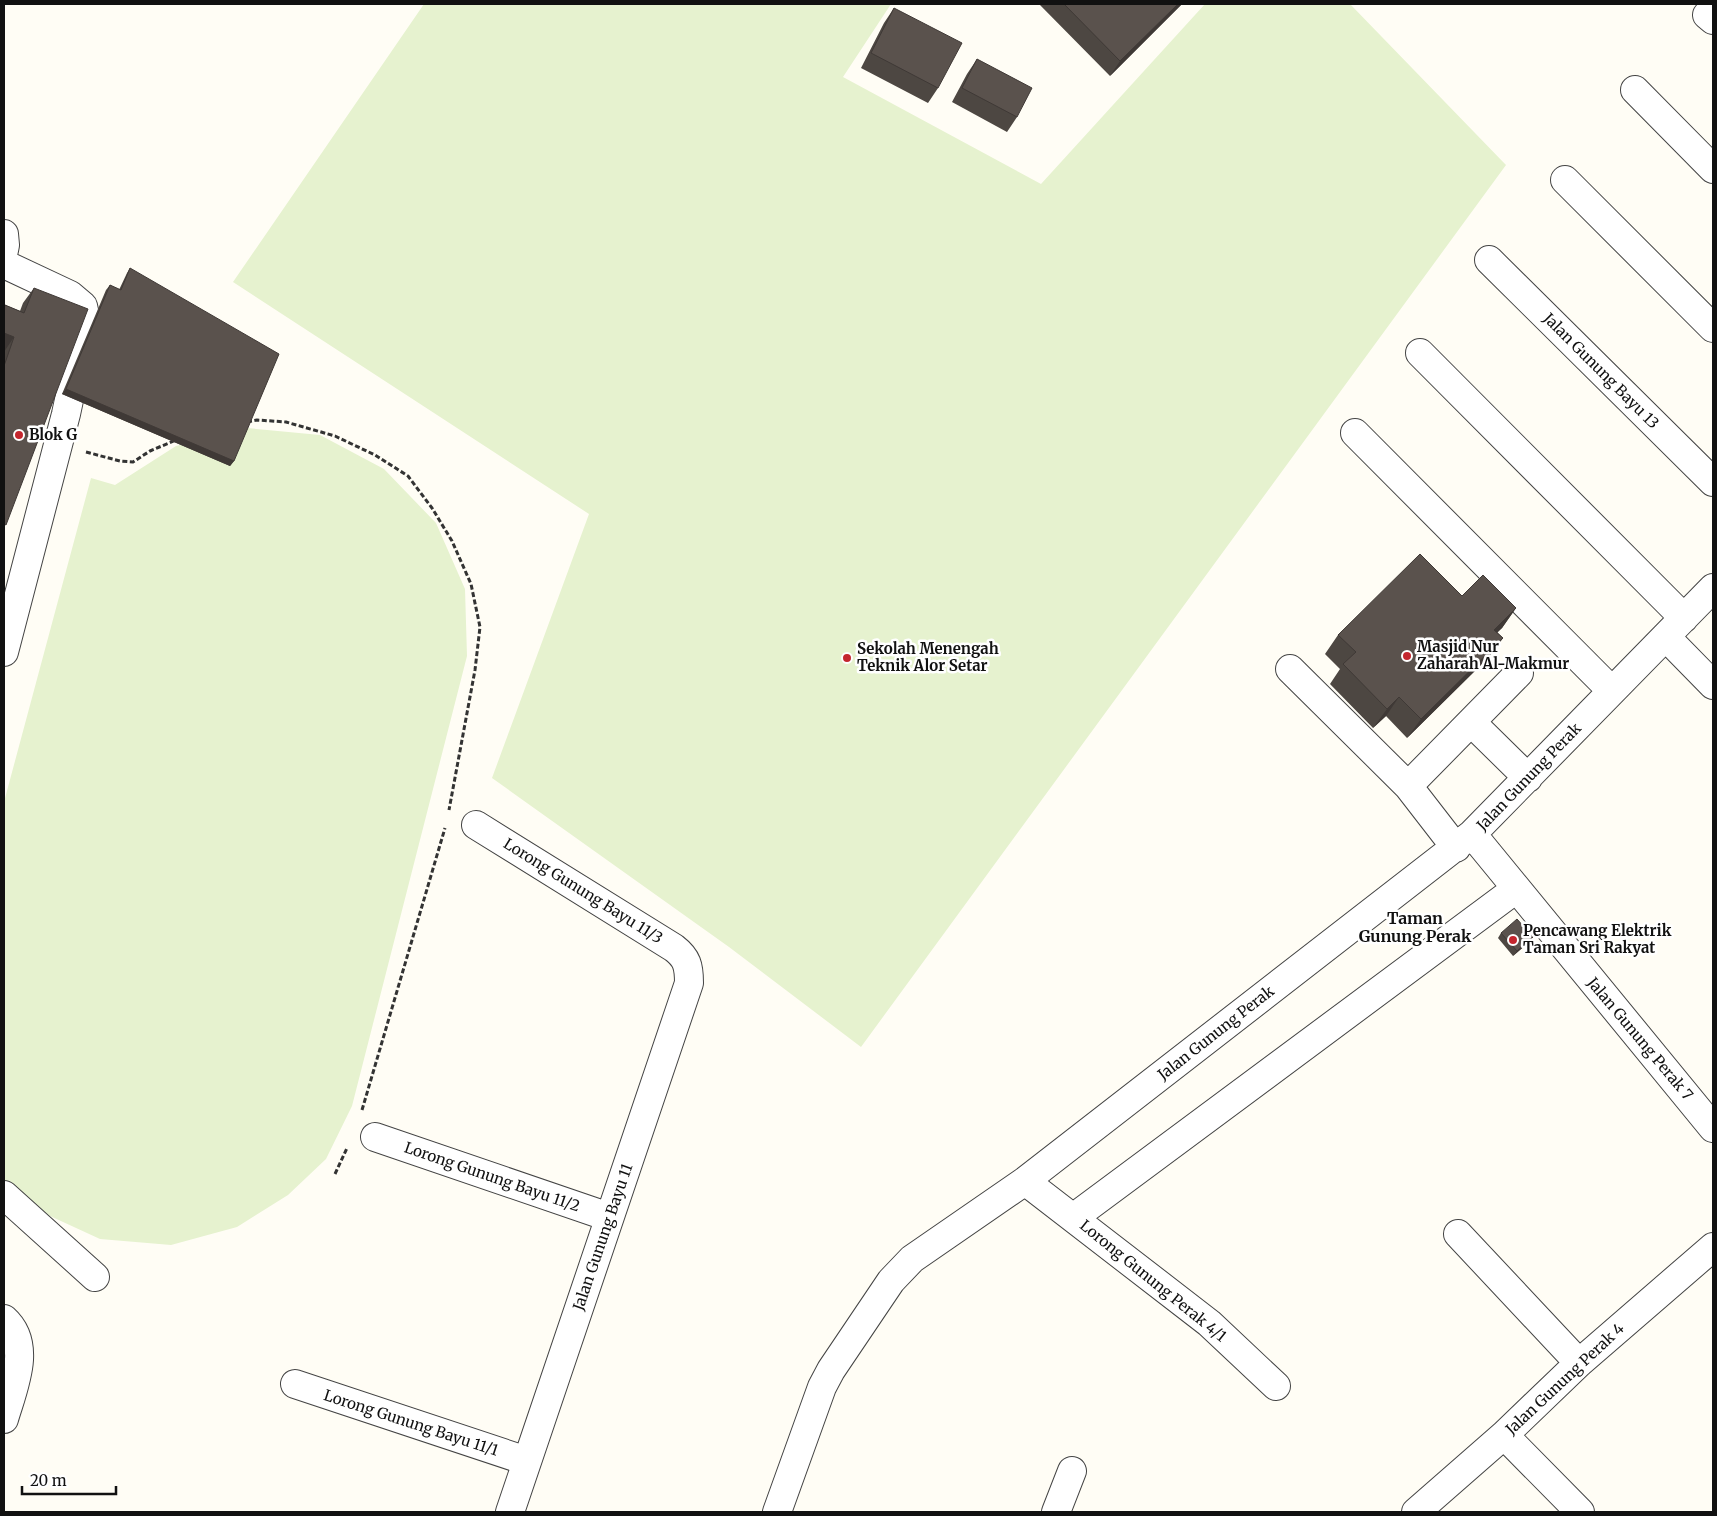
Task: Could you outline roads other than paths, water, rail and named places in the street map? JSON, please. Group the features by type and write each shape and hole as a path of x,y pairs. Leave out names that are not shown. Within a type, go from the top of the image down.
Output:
{"street":[{"path":"1635,90 1713,169"},
{"path":"1565,180 1713,328"},
{"path":"4,234 4,250"},
{"name":"Jalan Gunung Bayu 13","path":"1489,260 1713,482"},
{"path":"4,264 70,295 83,306 86,320 54,460 4,652"},
{"path":"1420,353 1684,618"},
{"path":"1355,433 1612,691"},
{"name":"Jalan Gunung Perak","path":"778,1512 822,1386 891,1281 912,1259 1025,1180 1464,841 1713,588"},
{"path":"1666,637 1713,684"},
{"name":"Jalan Gunung Perak 7","path":"1290,669 1464,841 1516,888 1713,1128"},
{"path":"1408,786 1519,673"},
{"path":"1471,722 1528,778"},
{"name":"Lorong Gunung Bayu 11/3","path":"476,825 674,948 687,962"},
{"path":"1073,1218 1516,888"},
{"name":"Jalan Gunung Bayu 11","path":"510,1512 688,983 687,962"},
{"name":"Lorong Gunung Bayu 11/2","path":"375,1137 609,1217"},
{"name":"Lorong Gunung Perak 4/1","path":"1025,1180 1209,1323 1276,1386"},
{"path":"4,1195 95,1277"},
{"path":"1458,1234 1579,1363"},
{"name":"Jalan Gunung Perak 4","path":"1416,1512 1504,1435 1579,1363 1713,1247"},
{"path":"4,1419 16,1380 20,1357 11,1330"},
{"name":"Lorong Gunung Bayu 11/1","path":"295,1384 527,1461"},
{"path":"1504,1435 1580,1512"},
{"path":"1056,1512 1072,1471"}],"place":[{"name":"Blok G","path":"19,435"},
{"name":"Masjid Nur Zaharah Al-Makmur","path":"1407,656"},
{"name":"Sekolah Menengah Teknik Alor Setar","path":"847,658"},
{"name":"Pencawang Elektrik Taman Sri Rakyat","path":"1513,940"}],"district":[{"name":"Taman Gunung Perak","path":"1415,927"}]}
